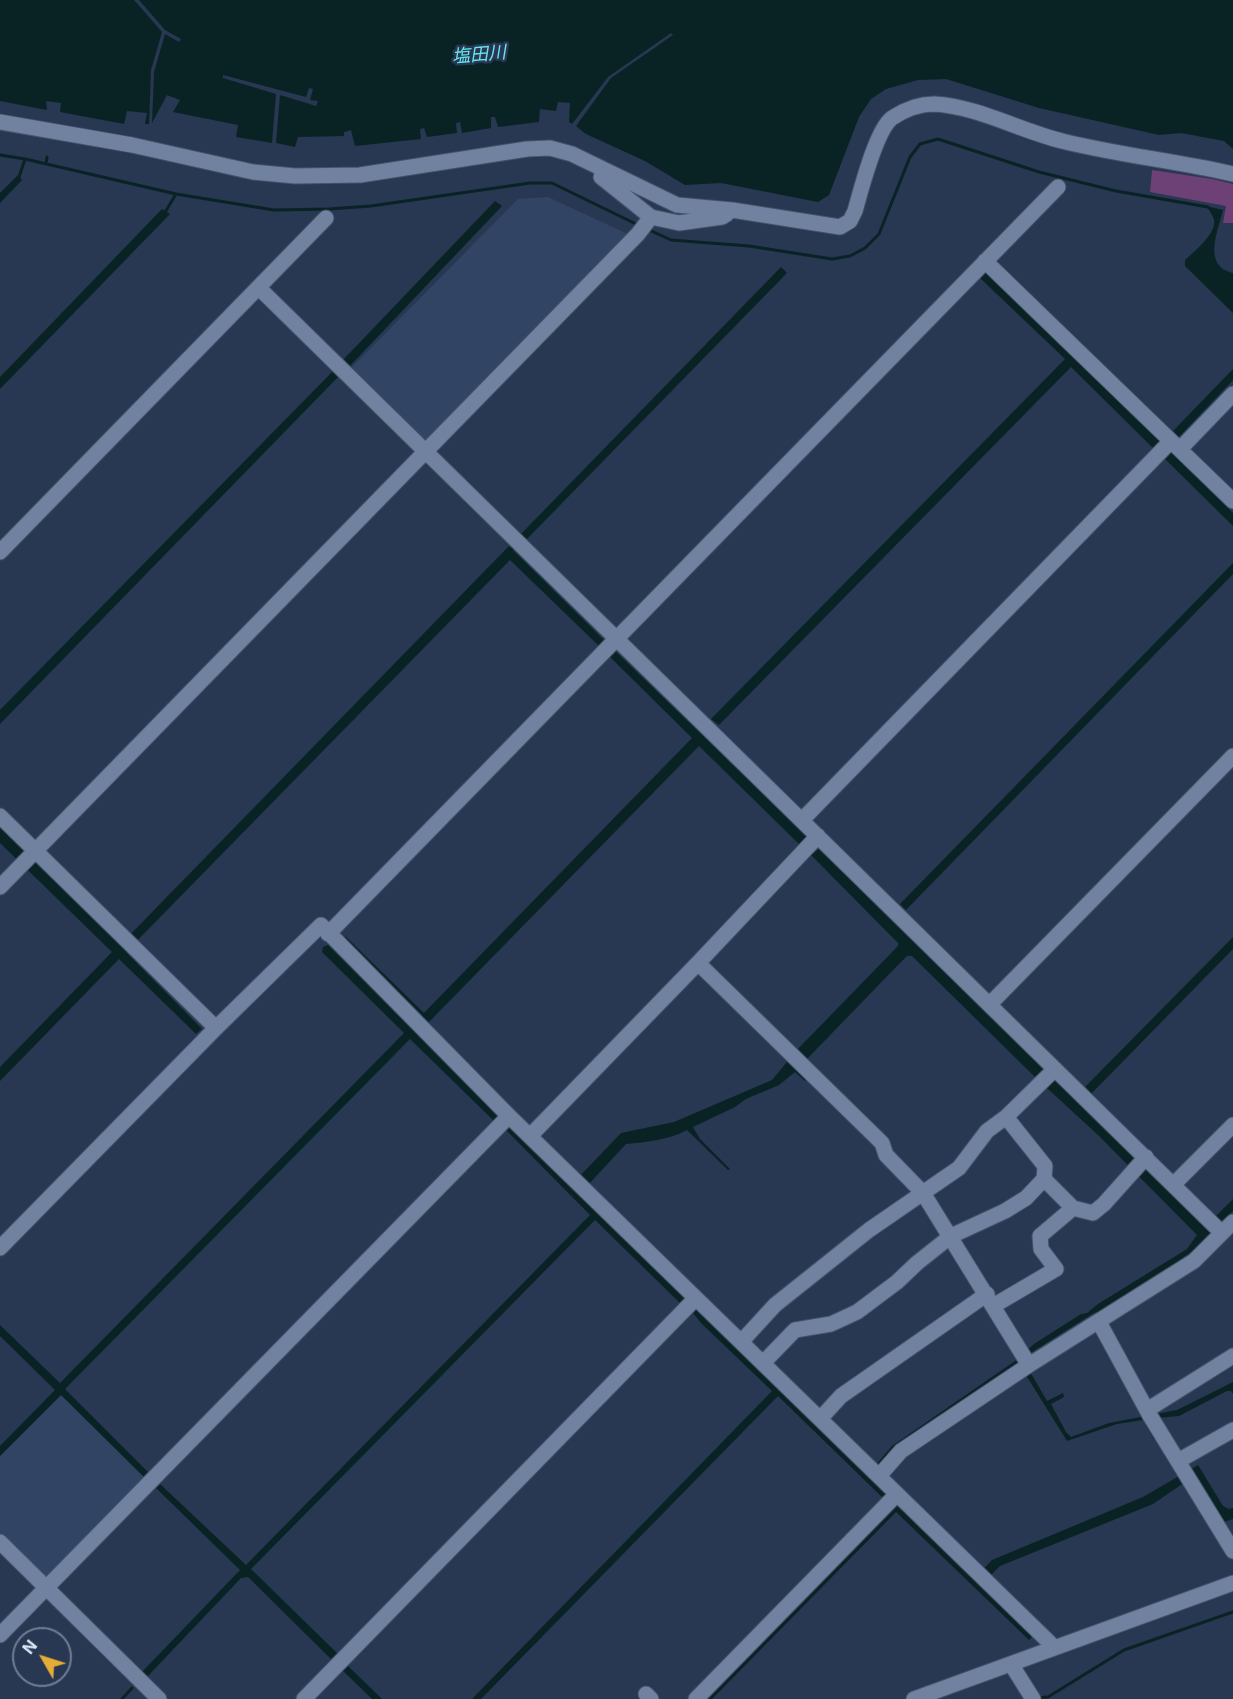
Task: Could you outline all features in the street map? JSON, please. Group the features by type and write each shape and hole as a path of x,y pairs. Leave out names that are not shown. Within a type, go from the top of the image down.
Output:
{"street":[{"path":"0,122 132,145 253,172 295,176 360,175 527,149 550,148 572,154 677,205 732,210 840,227 850,220 855,211 880,134 889,120 907,109 933,104 958,108 1059,140 1108,152 1233,174"},
{"path":"598,168 599,175 645,224"},
{"path":"328,934 1058,187"},
{"path":"0,887 645,224 679,223 722,217 732,210"},
{"path":"0,552 326,218"},
{"path":"986,261 1168,443 1233,501"},
{"path":"260,288 518,543 610,646 708,729 802,820 812,842 896,913 990,1004 1053,1071 1083,1096 1220,1226 1194,1261 1099,1322 1026,1359 900,1452 879,1476"},
{"path":"802,820 1168,443 1233,394"},
{"path":"990,1004 1233,756"},
{"path":"0,816 29,857 130,943 216,1028"},
{"path":"530,1136 812,842"},
{"path":"0,1248 216,1028 321,925 509,1116 983,1577 1050,1643 1052,1649"},
{"path":"698,963 882,1143 886,1155 923,1193 1026,1359"},
{"path":"741,1342 775,1305 869,1230 959,1168 987,1131 1006,1118 1053,1071"},
{"path":"0,1635 509,1116"},
{"path":"763,1364 795,1330 831,1324 857,1312 897,1282 951,1236 1005,1211 1026,1198 1044,1179 1045,1166 1006,1118"},
{"path":"1174,1184 1233,1125"},
{"path":"1044,1179 1073,1208 1093,1213 1104,1204 1146,1157"},
{"path":"820,1419 841,1396 990,1300 1056,1269 1041,1249 1040,1236 1073,1208"},
{"path":"304,1699 696,1298"},
{"path":"1099,1322 1149,1414 1233,1551"},
{"path":"1149,1414 1233,1356"},
{"path":"1185,1471 1233,1430"},
{"path":"696,1699 897,1494"},
{"path":"0,1542 159,1699"},
{"path":"914,1699 1233,1583"},
{"path":"1011,1664 1031,1697"}],"shaded area":[{"path":"1152,170 1233,184 1233,223 1223,223 1226,206 1150,192"},
{"path":"548,197 630,235 424,444 349,370 518,199"},
{"path":"61,1395 146,1479 47,1579 0,1533 0,1456"}],"water":[{"path":"0,0 134,0 162,32 151,70 149,124 145,124 147,113 127,111 124,124 60,112 61,103 46,101 47,110 0,101"},
{"name":"塩田川","path":"139,0 1233,0 1233,149 1224,141 1181,133 1159,135 1039,108 946,79 918,80 886,89 871,99 859,117 829,195 818,202 721,183 685,185 645,161 586,134 576,126 611,78 673,35 671,33 608,77 572,124 569,122 570,103 558,102 556,111 540,109 539,122 498,127 495,117 491,117 491,128 462,133 460,122 456,123 457,133 427,137 424,128 420,129 421,139 355,146 351,130 344,132 344,136 298,137 295,147 276,143 280,95 316,106 318,101 310,100 313,89 309,88 306,97 223,75 223,78 276,94 272,143 236,137 238,125 173,112 180,100 167,95 152,123 154,72 165,34 179,42 181,39 165,30"},
{"path":"18,175 22,180 0,203 0,193"},
{"path":"495,201 502,206 348,368 342,361"},
{"path":"1206,206 1223,210 1214,247 1218,263 1223,269 1233,273 1233,313 1185,266 1185,260 1212,231 1214,220"},
{"path":"162,209 170,214 0,389 0,377"},
{"path":"781,267 787,273 525,541 523,540 513,550 606,642 601,648 510,560 126,952 202,1029 196,1034 119,959 0,1081 0,1067 112,952 0,843 0,827 120,945 509,546 511,548 521,538 519,536"},
{"path":"985,270 1163,444 1156,451 1071,367 719,725 711,719 1065,359 979,277"},
{"path":"1233,369 1233,380 1179,437 1173,431"},
{"path":"334,370 339,376 0,724 0,710"},
{"path":"1170,451 1233,513 1233,526 1163,457"},
{"path":"1233,563 1233,574 906,910 900,904"},
{"path":"612,648 808,837 801,846 699,746 426,1025 419,1018 692,738 606,653"},
{"path":"820,848 1053,1079 1209,1223 1233,1199 1233,1211 1193,1251 1138,1289 1102,1311 1094,1313 1029,1354 1022,1364 880,1467 874,1467 892,1446 1015,1361 1034,1344 1187,1249 1197,1235 1098,1135 1036,1078 912,956 907,956 804,1062 808,1078 805,1081 795,1072 779,1085 746,1099 735,1107 693,1127 700,1139 730,1169 728,1170 687,1130 665,1138 626,1144 587,1186 578,1178 621,1133 674,1122 772,1080 796,1051 898,946 898,943 811,855"},
{"path":"1233,937 1233,949 1091,1094 1085,1087"},
{"path":"328,945 501,1118 495,1122 410,1039 65,1389 151,1475 146,1479 61,1395 0,1456 0,1446 55,1390 0,1336 0,1325 60,1383 404,1033 322,952 323,947"},
{"path":"510,1126 688,1301 682,1305 595,1220 251,1569 339,1655 333,1661 248,1577 241,1578 147,1677 141,1673 240,1570 156,1488 160,1484 246,1565 590,1215 506,1130"},
{"path":"695,1309 888,1493 884,1499 778,1396 481,1699 472,1699 772,1391 702,1324 692,1312"},
{"path":"1029,1370 1047,1401 1063,1393 1064,1397 1051,1404 1071,1437 1109,1423 1177,1410 1233,1382 1233,1394 1227,1391 1179,1416 1148,1419 1158,1437 1154,1439 1143,1420 1117,1424 1067,1441 1024,1372"},
{"path":"1198,1465 1223,1506 1233,1508 1233,1519 1224,1522 1194,1476 1153,1504 1000,1566 980,1586 1033,1636 1029,1640 896,1512 712,1699 708,1699 898,1505 974,1579 992,1560 1143,1497"},
{"path":"347,1665 382,1699 372,1699 342,1670"}],"waterway":[{"path":"647,229 671,240 749,246 832,259 850,256 865,248 879,234 910,157 920,144 938,139 1039,172 1116,191 1208,207"},
{"path":"0,155 176,194 274,210 371,206 530,183 552,183 638,225"},
{"path":"46,164 47,157"},
{"path":"18,180 25,159"},
{"path":"164,214 176,194"},
{"path":"345,938 426,1017"},
{"path":"1037,1698 1048,1697 1124,1650 1233,1612"},
{"path":"122,1699 132,1688"}]}
